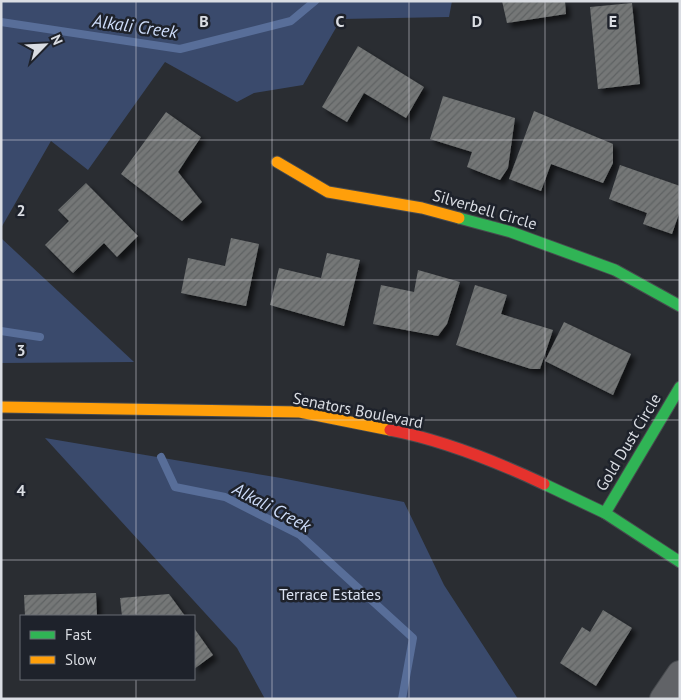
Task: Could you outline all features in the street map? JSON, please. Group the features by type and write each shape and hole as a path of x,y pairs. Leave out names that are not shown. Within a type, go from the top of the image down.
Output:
{"street":[{"name":"Silverbell Circle","path":"277,162 328,192 422,208 511,232 615,270 680,306"},
{"name":"Gold Dust Circle","path":"605,513 680,387"},
{"name":"Senators Boulevard","path":"1,407 300,412 406,433 496,462 605,513 680,562"},
{"path":"662,699 680,674"}],"green space":[{"path":"1,1 452,1 449,17 341,19 303,85 254,93 237,102 165,62 88,170 51,141 1,228"},
{"path":"1,238 134,362 1,363"},
{"name":"Terrace Estates","path":"45,438 281,478 404,502 444,585 518,699 265,699 237,648"}],"building":[{"path":"502,1 565,1 566,14 507,23"},
{"path":"632,3 640,84 598,89 590,7"},
{"path":"358,46 424,87 406,118 364,93 347,122 322,107"},
{"path":"443,96 515,118 508,168 500,180 467,167 472,152 430,139"},
{"path":"534,111 613,144 613,163 603,183 551,164 541,191 509,179"},
{"path":"166,112 201,137 178,172 202,202 182,221 121,174"},
{"path":"620,165 680,186 680,211 672,234 643,224 647,213 609,199"},
{"path":"86,183 138,236 117,257 104,243 73,273 45,245 69,221 58,210"},
{"path":"231,238 259,244 246,306 181,293 188,258 225,266"},
{"path":"327,253 360,260 344,326 270,305 279,268 321,278"},
{"path":"418,270 460,282 447,324 438,336 373,324 381,285 414,292"},
{"path":"475,285 507,295 501,314 553,330 540,369 531,369 456,345"},
{"path":"564,322 631,354 613,395 545,361"},
{"path":"96,593 97,615 25,615 24,595"},
{"path":"169,594 184,615 122,615 120,598"},
{"path":"603,610 632,628 596,686 560,663 582,627 590,632"},
{"path":"195,629 213,655 195,668"}],"waterway":[{"name":"Alkali Creek","path":"1,22 180,49 291,21 315,1"},
{"name":"Alkali Creek","path":"1,331 40,337"},
{"name":"Alkali Creek","path":"161,457 175,487 225,497 300,535 413,638 402,699"}],"traffic: fast":[{"path":"459,218 511,232 615,270 680,306"},
{"path":"605,513 680,387"},
{"path":"544,484 605,513 680,562"}],"traffic: slow":[{"path":"277,162 328,192 422,208 459,218"},
{"path":"1,407 300,412 390,430"}],"traffic: jam":[{"path":"390,430 430,439 468,452 544,484"}]}
